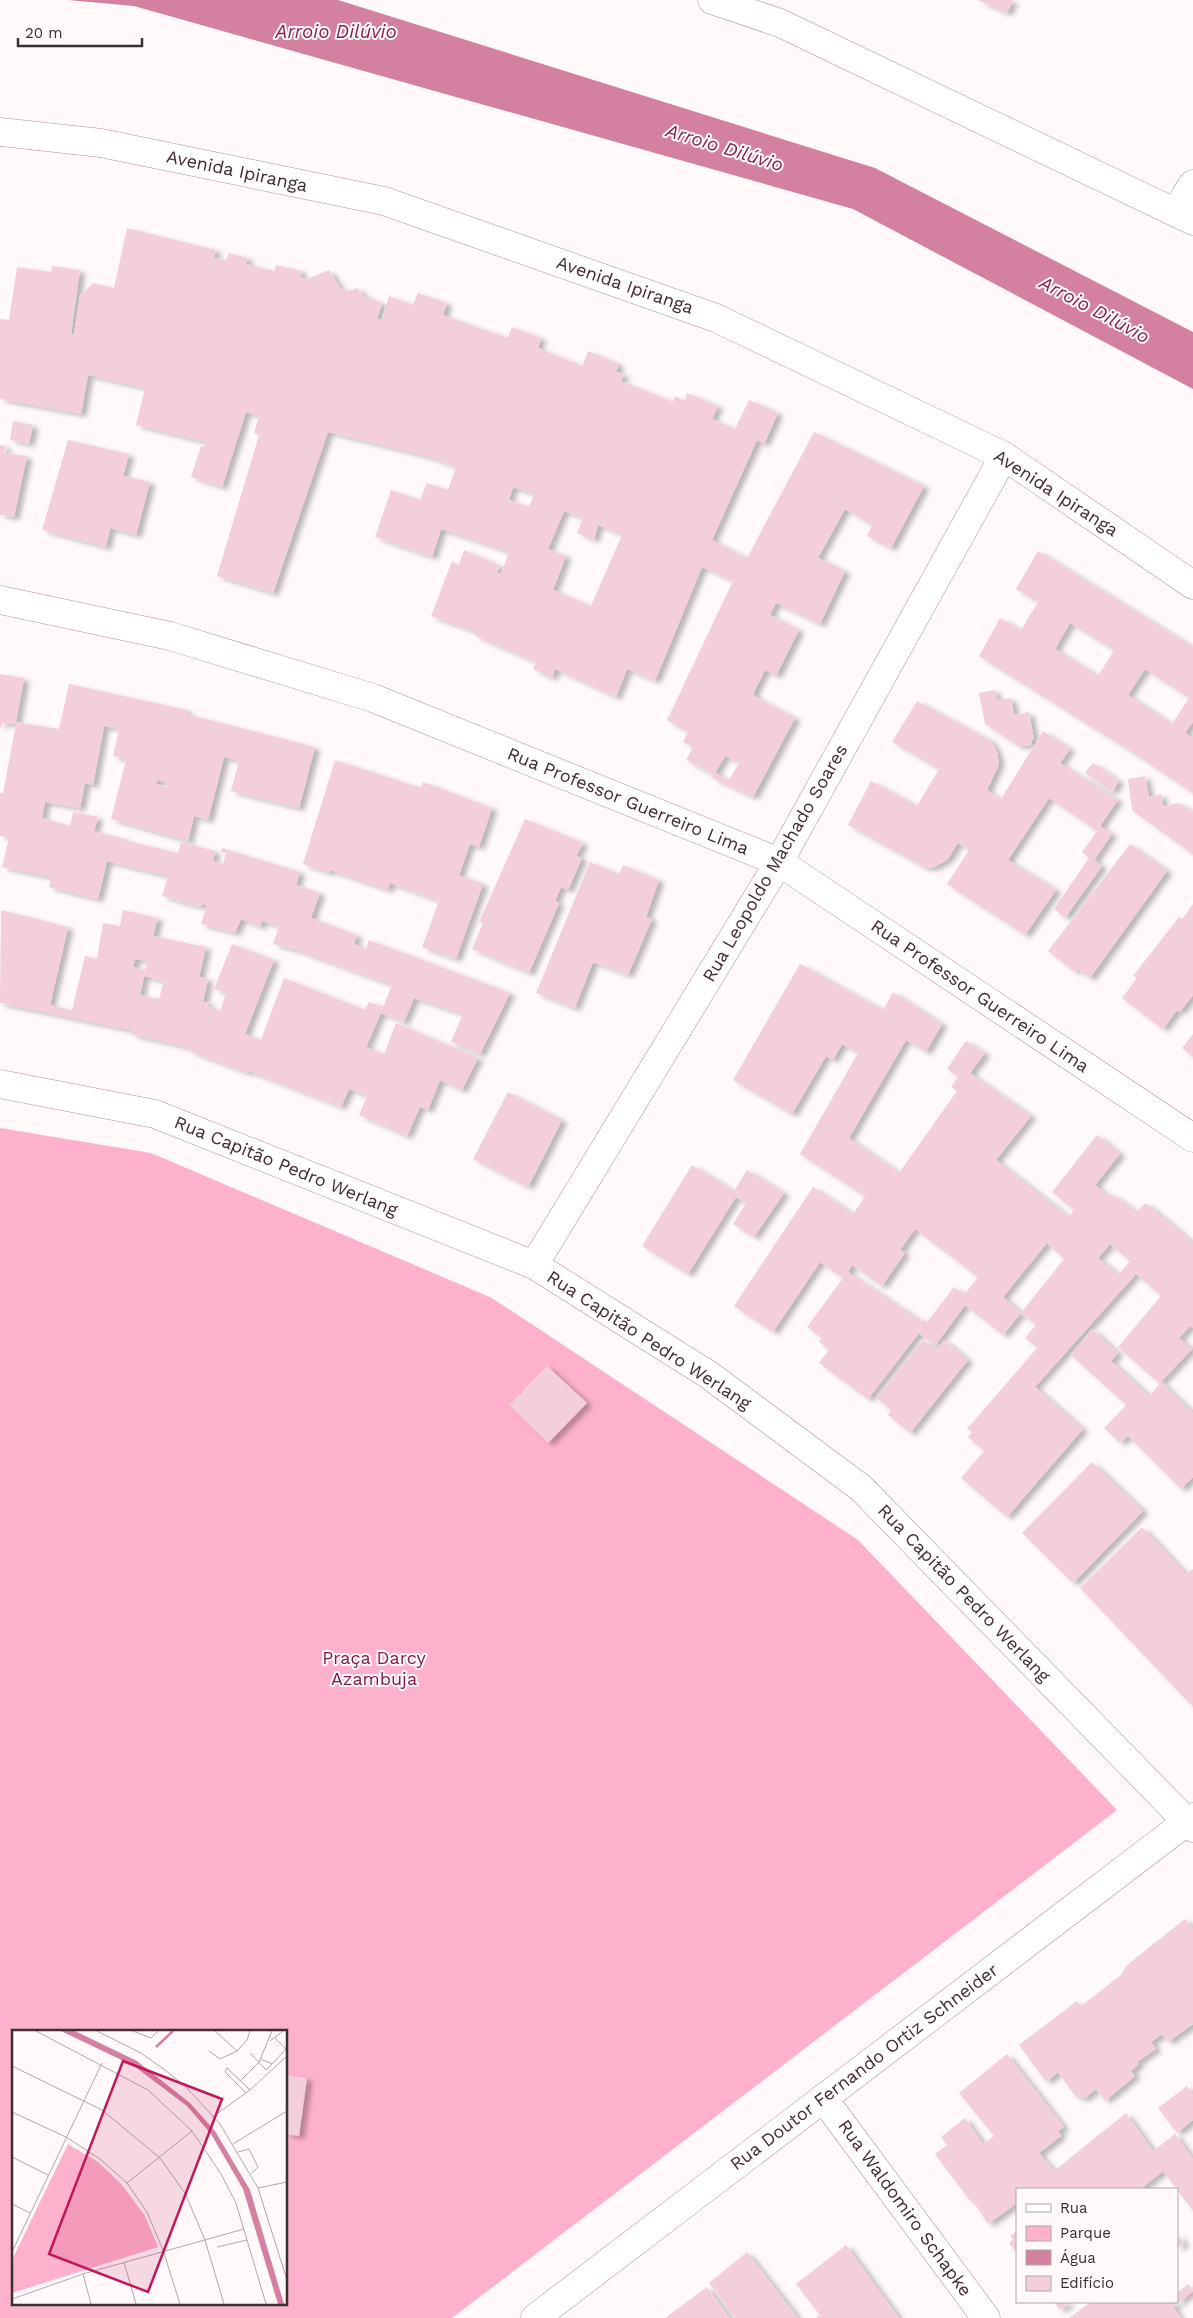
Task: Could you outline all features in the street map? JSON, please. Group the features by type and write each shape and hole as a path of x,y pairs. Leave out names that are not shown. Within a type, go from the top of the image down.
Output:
{"street":[{"path":"712,0 780,23 1184,216 1193,184"},
{"name":"Avenida Ipiranga","path":"0,132 101,143 384,201 716,318 1004,456 1193,585"},
{"name":"Rua Leopoldo Machado Soares","path":"534,1265 779,862 1004,456"},
{"name":"Rua Professor Guerreiro Lima","path":"0,600 170,636 373,698 779,862 1193,1138"},
{"name":"Rua Capitão Pedro Werlang","path":"0,1084 155,1114 534,1265 709,1375 861,1488 1191,1822"},
{"name":"Rua Doutor Fernando Ortiz Schneider","path":"535,2318 823,2098 1191,1822"},
{"name":"Rua Waldomiro Schapke","path":"823,2098 986,2318"}],"green space":[{"name":"Praça Darcy Azambuja","path":"0,1128 151,1153 492,1298 858,1540 1117,1810 452,2318 0,2318"}],"water":[{"name":"Arroio Dilúvio","path":"68,0 338,0 875,168 1193,332 1193,389 853,209 134,6"}],"building":[{"path":"977,0 1013,0 1007,13"},
{"path":"127,228 216,250 214,258 226,260 229,253 248,258 246,264 274,271 276,265 302,271 300,277 307,279 329,270 340,288 348,291 357,288 364,296 382,303 377,319 382,320 389,296 413,305 418,293 447,303 443,315 508,338 512,327 541,338 538,348 582,366 588,351 619,364 616,372 624,374 621,381 673,402 675,396 685,401 687,393 718,406 712,419 735,429 749,400 778,413 764,444 757,440 712,540 747,558 814,432 924,486 891,548 867,536 872,525 845,509 818,558 845,571 820,624 776,603 770,615 799,630 776,676 765,670 753,694 795,718 753,797 712,778 713,775 686,760 693,747 683,742 688,732 667,720 733,581 702,567 655,681 627,669 616,697 555,669 552,678 533,669 536,662 475,636 476,632 431,616 452,561 459,565 464,550 500,566 497,573 501,574 509,552 441,529 432,557 375,537 391,490 420,500 427,483 448,490 456,467 430,457 328,432 273,593 217,576 259,435 254,433 259,416 246,412 222,487 191,477 201,446 205,447 206,442 136,425 145,388 88,375 81,414 0,399 0,319 9,320 17,267 51,272 52,266 80,270 71,334 74,335 80,296 93,283 114,288","holes":["513,487 534,494 529,507 509,500","564,511 583,518 577,533 594,540 598,525 622,535 591,606 553,590 566,556 548,549","725,756 739,763 729,780 715,773"]},
{"path":"13,421 33,425 29,444 10,440"},
{"path":"68,440 129,454 123,476 150,482 136,535 110,528 106,547 42,530"},
{"path":"0,445 6,446 4,453 27,456 14,517 0,515"},
{"path":"1038,551 1193,647 1193,722 1185,733 1193,738 1193,793 1138,756 979,656 1000,618 1021,630 1038,602 1016,589","holes":["1070,623 1114,650 1098,676 1055,649","1145,669 1189,698 1172,724 1128,695"]},
{"path":"0,674 24,678 16,722 59,729 69,684 187,710 186,714 315,747 299,808 231,791 239,761 224,757 208,820 194,816 188,841 111,819 126,760 113,756 119,729 104,726 93,785 85,783 80,808 45,802 42,818 70,826 73,812 98,817 94,831 124,840 178,853 181,842 215,851 213,861 223,864 226,853 221,852 222,848 300,872 296,885 320,893 311,918 357,935 354,944 366,949 369,940 510,993 480,1054 451,1042 463,1014 414,998 404,1022 381,1013 366,1047 384,1054 396,1023 478,1058 462,1090 440,1080 428,1110 420,1107 407,1136 359,1115 367,1096 349,1089 341,1107 249,1071 248,1073 189,1051 191,1048 131,1034 131,1030 0,1003 1,910 68,927 50,1005 72,1010 85,956 97,959 103,923 120,926 123,910 158,918 153,936 206,947 199,977 208,979 203,1002 209,1003 207,1006 220,1011 226,993 214,989 232,944 274,960 245,1034 261,1040 284,978 365,1010 369,1002 383,1007 392,985 296,950 273,944 279,926 262,921 260,927 241,919 235,933 201,924 207,905 201,905 200,907 162,896 168,876 107,861 98,899 49,887 51,877 2,867 9,838 0,836 0,793 3,793 16,724 2,723 0,730","holes":["157,780 169,783 168,787 156,784","135,959 147,961 145,970 133,967","144,976 164,981 159,999 140,995"]},
{"path":"995,690 997,700 1011,698 1014,715 1029,712 1034,740 1032,740 1032,745 1019,746 985,724 979,693"},
{"path":"917,701 991,741 997,752 999,764 987,790 1001,799 1043,731 1070,749 1060,763 1118,800 1100,826 1112,834 1094,860 1102,866 1065,918 1054,909 1089,858 1082,852 1097,831 1049,798 1008,860 1056,890 1025,935 947,884 969,850 958,843 947,860 934,867 926,868 848,825 871,781 917,806 939,769 892,742"},
{"path":"335,760 421,788 423,782 492,808 479,847 470,844 459,875 483,884 456,959 422,947 439,901 390,883 388,890 330,870 329,873 303,864"},
{"path":"1093,763 1119,781 1112,792 1085,773"},
{"path":"1145,776 1149,797 1161,794 1163,806 1179,803 1193,812 1193,854 1132,810 1128,779"},
{"path":"525,819 583,843 576,856 582,858 568,890 561,887 555,901 559,903 529,973 472,949 483,923 479,922"},
{"path":"1130,844 1167,871 1090,978 1077,969 1075,972 1048,951"},
{"path":"590,862 619,874 623,865 659,880 646,917 652,919 628,975 593,962 575,1008 536,993"},
{"path":"1193,904 1193,995 1180,1012 1177,1010 1163,1029 1122,998 1137,978 1133,976 1179,917 1182,919"},
{"path":"800,964 883,1010 893,992 942,1024 926,1052 906,1040 849,1138 899,1173 957,1091 951,1087 958,1077 947,1069 966,1041 985,1053 970,1073 1031,1116 996,1160 1069,1217 1074,1210 1052,1192 1097,1135 1120,1154 1095,1185 1110,1197 1112,1194 1136,1212 1146,1203 1193,1243 1193,1328 1190,1326 1179,1338 1192,1349 1161,1382 1193,1413 1193,1477 1181,1489 1128,1436 1120,1443 1104,1428 1126,1405 1071,1355 1092,1329 1118,1353 1111,1361 1149,1396 1160,1384 1118,1347 1161,1296 1136,1274 1035,1387 1083,1429 1007,1517 961,1478 984,1451 968,1437 972,1432 967,1429 1037,1348 1025,1338 1036,1325 1021,1313 1003,1335 965,1305 935,1346 919,1333 868,1399 819,1363 829,1350 819,1342 822,1338 807,1327 843,1278 823,1264 820,1262 773,1332 734,1306 813,1187 853,1214 865,1196 800,1154 858,1053 842,1044 833,1060 826,1056 792,1114 733,1080","holes":["915,1229 978,1277 964,1295 954,1287 927,1322 924,1319 922,1322 848,1272 852,1265 882,1286 905,1253 900,1250","1047,1243 1064,1259 1021,1313 1003,1297","1110,1244 1130,1261 1118,1275 1098,1258"]},
{"path":"1193,1034 1193,1057 1182,1048"},
{"path":"508,1092 562,1120 528,1187 473,1159"},
{"path":"692,1165 734,1191 747,1170 784,1193 754,1237 733,1224 746,1203 736,1197 688,1274 642,1246"},
{"path":"923,1340 937,1350 944,1340 968,1360 910,1433 888,1415 891,1410 876,1398"},
{"path":"547,1366 587,1403 548,1443 509,1405"},
{"path":"1092,1462 1143,1511 1073,1583 1022,1533"},
{"path":"1142,1527 1186,1574 1193,1569 1193,1707 1080,1588"},
{"path":"1185,1919 1193,1929 1193,2024 1168,2042 1162,2034 1151,2042 1156,2049 1137,2062 1139,2064 1131,2071 1135,2076 1105,2101 1096,2089 1085,2098 1076,2097 1058,2072 1046,2082 1019,2045 1077,2001 1081,2006 1121,1975 1127,1965"},
{"path":"1007,2054 1064,2127 1058,2131 1061,2136 1039,2153 1054,2171 1126,2113 1153,2151 1175,2134 1193,2159 1193,2211 1178,2191 1178,2188 1176,2188 1163,2171 1144,2188 1016,2188 1016,2204 988,2224 973,2201 971,2202 935,2154 947,2145 941,2137 965,2118 983,2144 994,2136 959,2093"},
{"path":"288,2075 307,2078 299,2136 288,2134"},
{"path":"1187,2086 1193,2095 1193,2120 1177,2133 1158,2108"},
{"path":"1016,2232 1016,2252 1009,2243 1013,2239 1010,2236"},
{"path":"1178,2234 1184,2243 1178,2248"},
{"path":"846,2245 899,2318 816,2318 820,2315 796,2284"},
{"path":"747,2252 798,2318 735,2318 709,2283"},
{"path":"1188,2284 1193,2291 1178,2303 1178,2292"},
{"path":"707,2287 730,2318 665,2318"},
{"path":"1055,2303 1070,2303 1060,2310"},
{"path":"1090,2303 1178,2303 1173,2307 1181,2318 1069,2318"}]}
